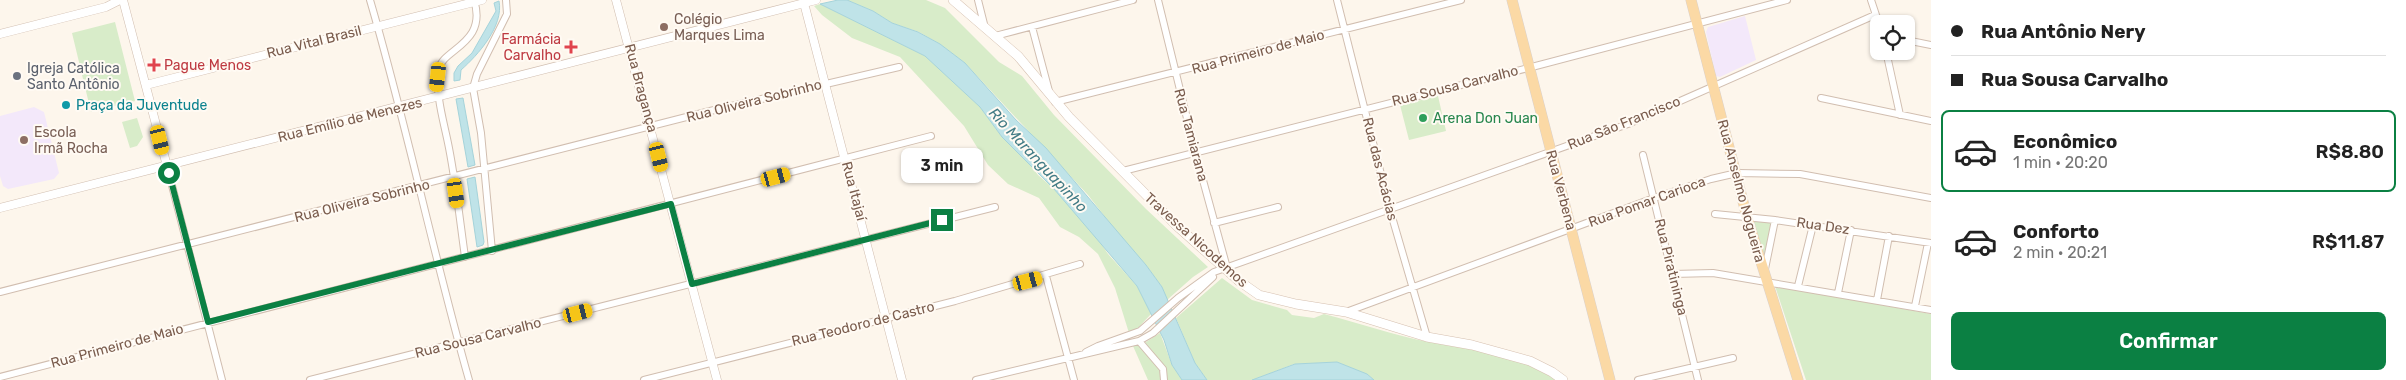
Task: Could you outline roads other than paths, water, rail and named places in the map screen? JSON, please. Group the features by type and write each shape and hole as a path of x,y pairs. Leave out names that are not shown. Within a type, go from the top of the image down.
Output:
{"main road":[{"name":"Travessa Nicodemos","path":"953,0 1018,56 1056,102 1178,228 1258,295 1296,304 1346,312 1426,337 1472,345 1530,361 1563,380"},
{"name":"Rua Verbena","path":"1512,0 1610,380"},
{"name":"Rua Anselmo Nogueira","path":"1691,0 1747,217 1798,380"}],"street":[{"path":"0,34 106,7 121,0 146,84 222,380"},
{"path":"370,0 469,380"},
{"path":"492,251 485,169 473,88 477,74 507,14 506,0"},
{"name":"Rua Bragança","path":"616,0 717,380"},
{"path":"978,0 985,28"},
{"path":"995,36 1133,0"},
{"name":"Rua Tamiarana","path":"1158,0 1175,74 1227,268"},
{"name":"Rua das Acácias","path":"1337,0 1366,108 1390,210 1426,337"},
{"name":"Rua Primeiro de Maio","path":"1056,102 1175,74 1461,0"},
{"name":"Rua Sousa Carvalho","path":"1123,171 1787,0"},
{"path":"1871,0 1875,15"},
{"path":"465,257 454,177 438,98 440,66 470,37 477,1"},
{"name":"Rua Vital Brasil","path":"146,84 477,1"},
{"name":"Rua Emílio de Menezes","path":"0,208 438,98 811,1"},
{"name":"Rua Itajaí","path":"811,1 825,83 867,238 902,380"},
{"name":"Rua São Francisco","path":"1227,268 1628,124 1870,17"},
{"path":"1032,27 1050,94"},
{"path":"1915,42 1931,45"},
{"path":"1888,60 1900,115"},
{"name":"Rua Oliveira Sobrinho","path":"0,292 651,126 825,83 899,67"},
{"path":"1822,98 1931,121"},
{"name":"Rua Primeiro de Maio","path":"0,377 931,136"},
{"name":"Rua Piratininga","path":"1643,155 1698,380"},
{"name":"Rua Pomar Carioca","path":"1346,312 1654,198 1710,179 1737,173 1800,174 1931,198"},
{"name":"Rua Sousa Carvalho","path":"310,380 996,206"},
{"path":"1214,223 1278,207"},
{"name":"Rua Dez","path":"1715,214 1813,225 1930,243"},
{"path":"1765,277 1775,220"},
{"path":"1798,286 1813,225"},
{"path":"1838,293 1850,230"},
{"path":"1876,300 1889,236"},
{"path":"1915,306 1930,243"},
{"name":"Rua Teodoro de Castro","path":"644,380 1046,276 1080,264"},
{"path":"976,380 1086,352 1098,346 1132,336 1147,326 1178,298 1214,272 1227,268"},
{"path":"1086,352 1100,351 1139,341 1153,333 1213,277 1227,268"},
{"path":"1673,274 1714,273 1765,277 1798,286 1931,310"},
{"path":"1046,276 1074,380"},
{"path":"1139,341 1163,369 1164,380"},
{"path":"1638,380 1733,358"}],"water":[{"name":"Rio Maranguapinho","path":"847,0 873,11 892,23 918,32 940,44 965,63 1016,120 1046,148 1146,265 1162,287 1195,363 1207,380 1182,380 1172,365 1164,340 1137,286 1054,189 1002,137 980,107 925,56 820,4"},
{"path":"499,1 498,20 494,30 482,48 461,70 460,80 454,81 454,73 458,66 472,53 496,11 494,3"},
{"path":"463,98 475,165 468,167 456,99"},
{"path":"475,177 484,242 483,245 477,247 467,179"},
{"path":"1337,362 1367,374 1374,380 1252,380 1295,364"}],"place":[{"name":"Colégio Marques Lima","path":"664,27"},
{"name":"Farmácia Carvalho","path":"571,47"},
{"name":"Pague Menos","path":"154,65"},
{"name":"Igreja Católica Santo Antônio","path":"17,76"},
{"name":"Praça da Juventude","path":"66,105"},
{"name":"Arena Don Juan","path":"1423,118"},
{"name":"Escola Irmã Rocha","path":"24,140"}]}
